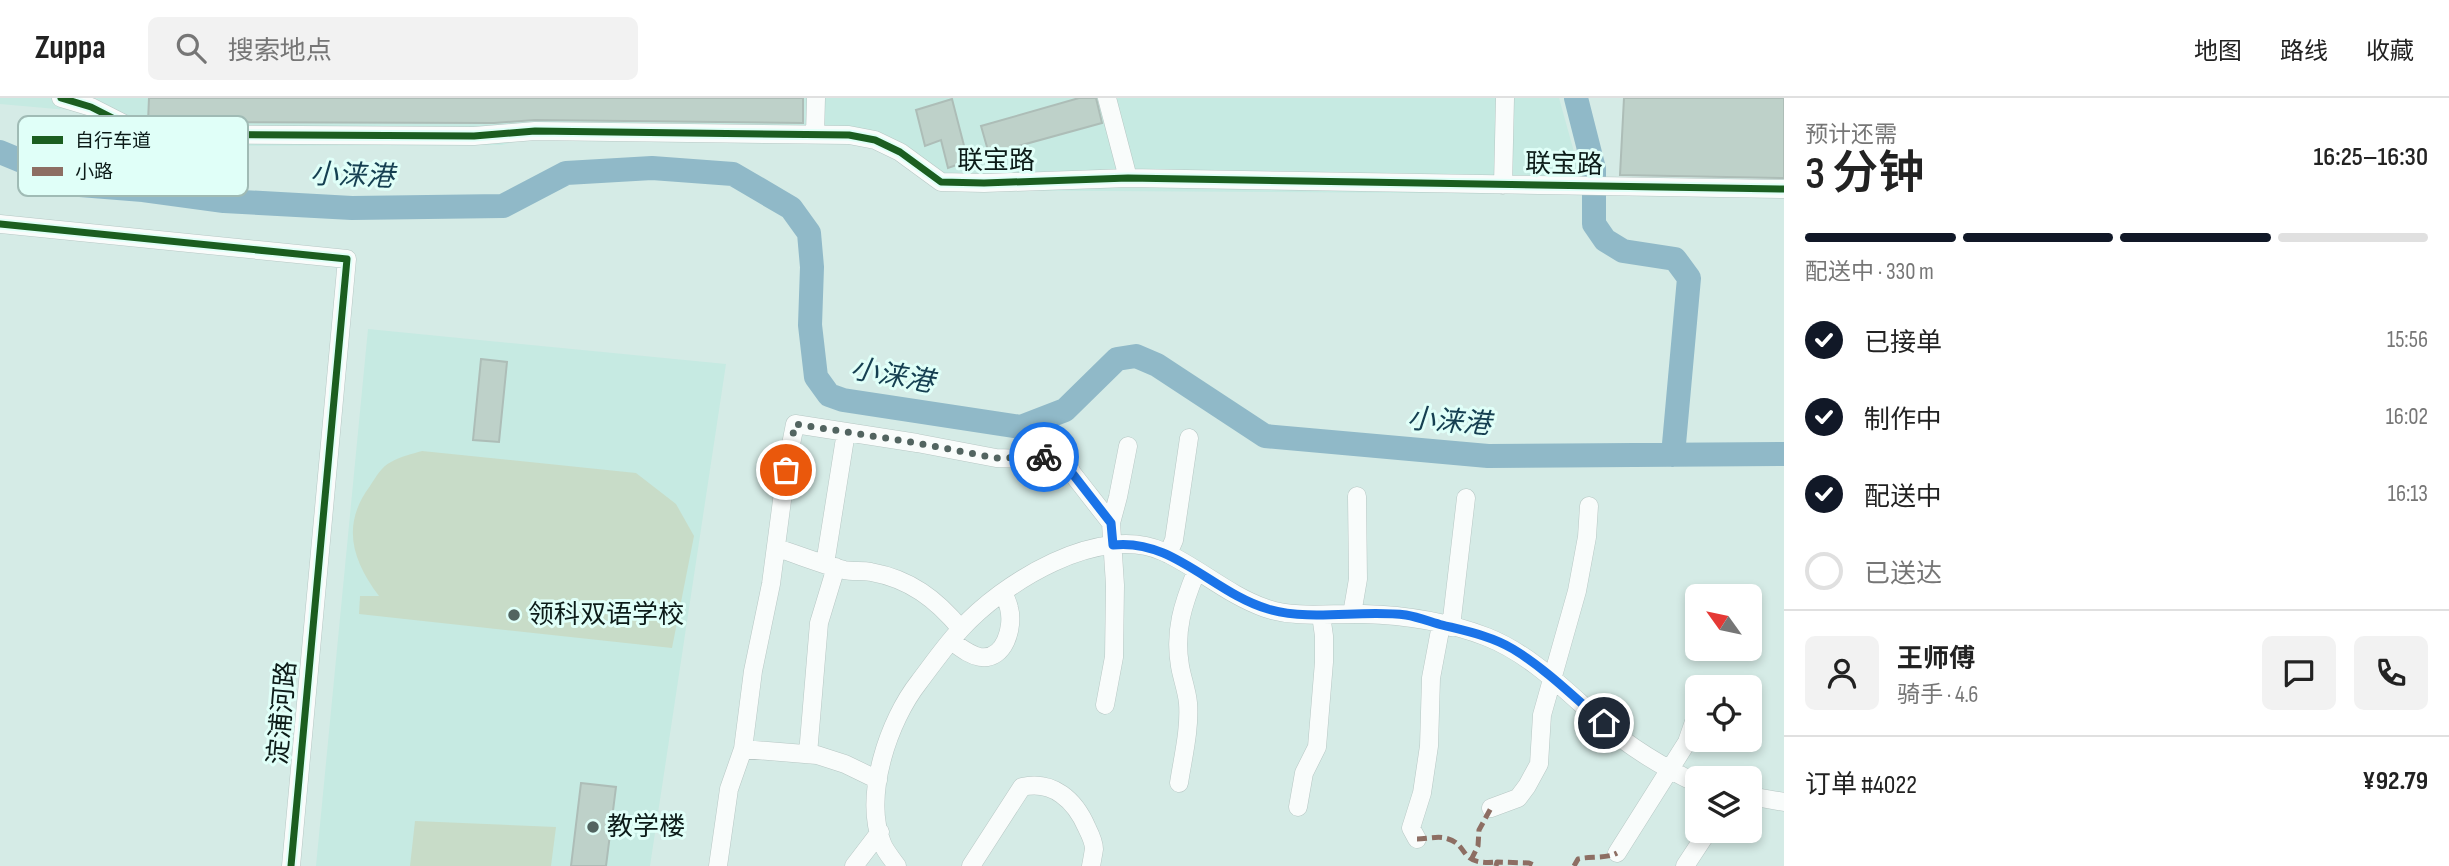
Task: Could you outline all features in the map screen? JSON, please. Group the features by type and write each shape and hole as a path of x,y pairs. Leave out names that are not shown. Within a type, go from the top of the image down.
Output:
{"street":[{"name":"联宝路","path":"61,98 91,107 109,116"},
{"path":"815,134 816,98"},
{"path":"1108,98 1128,178"},
{"path":"1503,185 1505,98"},
{"name":"联宝路","path":"248,135 474,136 535,131 849,135 875,140 900,152 942,182 1128,178 1784,189"},
{"name":"淀浦河路","path":"0,224 347,259 291,866"},
{"path":"718,866 729,789 743,749 795,424 996,458 1027,459 1050,456 1065,459 1072,473 1111,523"},
{"path":"808,754 819,623 830,565 846,432"},
{"path":"1168,554 1174,540 1189,438"},
{"path":"1105,705 1114,657 1111,523 1128,446"},
{"path":"1353,614 1358,579 1357,496"},
{"path":"1417,839 1411,828 1422,793 1429,747 1431,678 1446,626 1466,498"},
{"path":"1491,808 1518,798 1539,764 1542,715 1577,591 1587,537 1589,506"},
{"path":"897,866 882,842 877,815 878,780 886,743 915,687 956,635 1003,592 1046,566 1093,548 1113,545 1132,543 1168,554 1225,590 1266,608 1304,616 1407,615 1485,636 1513,649 1622,738 1670,771 1685,777"},
{"path":"777,548 830,565 893,576 919,588 942,606 966,651 981,657 994,655 1005,645 1010,627 1010,610 1003,592"},
{"path":"1179,783 1188,699 1177,638 1181,609 1196,572"},
{"path":"1298,807 1304,773 1317,747 1324,662 1321,615"},
{"path":"1617,853 1685,745"},
{"path":"743,749 808,754 845,764 878,780"},
{"path":"971,866 1022,787 1036,784 1049,787 1073,802 1091,835 1094,848 1091,866"},
{"path":"1762,798 1784,802"},
{"path":"854,866 880,832"},
{"path":"1685,866 1700,843"}],"shaded area":[{"path":"0,98 1559,98 1576,159 1579,194 938,190 893,158 872,148 836,142 533,136 502,145 248,146 248,116 88,116 79,111 0,104"},
{"name":"领科双语学校","path":"368,329 726,364 650,866 316,866"},
{"path":"422,451 636,473 676,504 694,536 672,648 359,614 360,596 379,596 357,556 353,542 355,515 361,500 384,467 399,458"},
{"path":"415,821 556,827 551,866 410,866"}],"building":[{"path":"149,98 803,98 803,123 535,120 494,123 248,122 248,116 148,116"},
{"path":"1079,98 1096,98 1102,123 989,154 981,126"},
{"path":"1624,98 1784,98 1784,178 1620,175"},
{"path":"952,99 968,161 948,168 941,140 925,146 916,110"},
{"path":"481,359 507,362 499,442 473,440"},
{"name":"教学楼","path":"581,783 616,787 606,866 571,866"}],"waterway":[{"path":"1576,98 1594,169 1594,224 1605,240 1623,251 1675,259 1689,278 1673,455"},
{"name":"小涞港","path":"0,152 18,159"},
{"name":"小涞港","path":"187,196 224,201 352,208 503,206 566,173 652,168 733,174 791,208 809,233 812,267 810,325 816,377 829,395 843,400 1021,427 1065,410 1117,359 1136,356 1157,365 1265,436 1488,456 1784,454"}],"marked path":[{"path":"1471,860 1478,846 1479,830 1491,808"},
{"path":"1417,839 1445,838 1453,841 1475,861 1497,862"},
{"path":"1574,866 1578,859 1617,853"},
{"path":"1496,866 1497,862 1529,863 1536,866"}],"cycle path":[{"path":"61,98 91,107 109,116"},
{"path":"248,135 474,136 535,131 849,135 875,140 900,152 941,182 1128,178 1784,189"},
{"path":"0,224 347,259 291,866"}],"way so far":[{"path":"786,470 795,424 996,458 1044,457"}],"place":[{"name":"领科双语学校","path":"514,615"},
{"name":"教学楼","path":"593,827"}],"route":[{"path":"1044,457 1065,459 1072,473 1111,523 1113,545 1132,543 1163,552 1225,590 1266,608 1304,616 1407,615 1485,636 1513,649 1604,723"}]}
